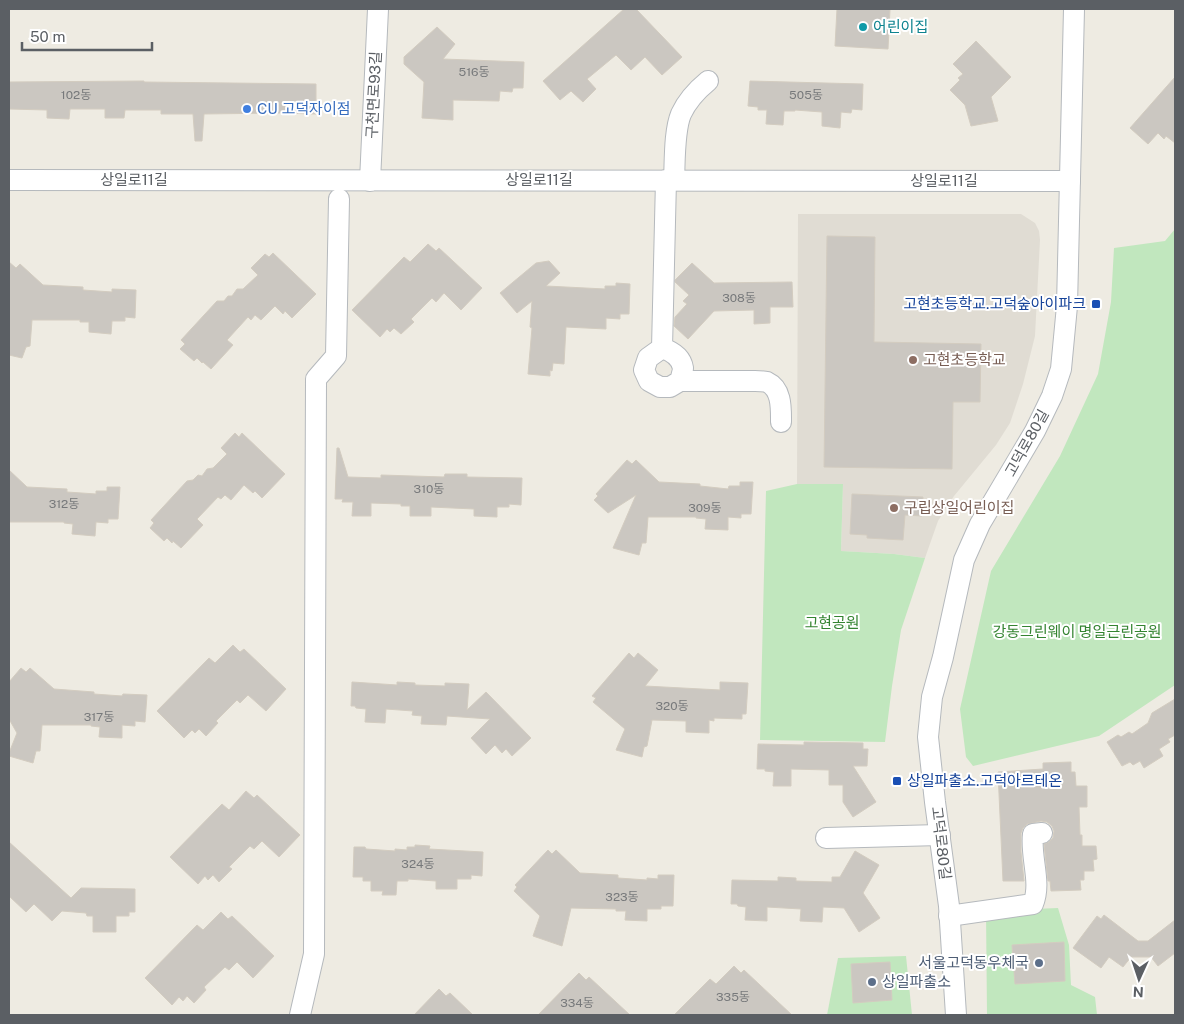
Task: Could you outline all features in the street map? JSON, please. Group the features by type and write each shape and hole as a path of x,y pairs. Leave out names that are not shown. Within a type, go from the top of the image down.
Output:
{"street":[{"name":"구천면로93길","path":"370,181 378,9"},
{"name":"고덕로80길","path":"956,1015 950,916 928,737 932,698 964,560 980,524 1035,431 1052,396 1061,369 1067,306 1074,9"},
{"path":"662,348 670,180 678,131 681,114 696,92 708,81"},
{"name":"상일로11길","path":"9,180 1070,181"},
{"path":"300,1015 314,954 316,379 336,356 339,199"},
{"path":"680,381 683,368 673,352 662,348 648,358 644,370 649,381 660,387 670,387 680,381 766,382 774,388 780,400 781,422"},
{"path":"950,916 1033,904 1037,895 1032,844 1033,834 1042,833"},
{"path":"826,838 940,835"}],"shaded area":[{"name":"고현초등학교","path":"798,214 1021,214 1035,223 1039,231 1035,336 1023,384 1010,423 996,445 954,496 938,521 925,558 841,551 843,484 797,484"}],"green space":[{"name":"강동그린웨이 명일근린공원","path":"1175,229 1175,685 1099,736 973,766 966,757 960,709 991,571 1060,456 1098,374 1111,302 1114,248 1165,241"},
{"name":"고현공원","path":"797,484 843,484 841,551 925,558 901,630 885,742 760,740 766,491"},
{"path":"1058,908 1069,945 1071,985 1095,997 1097,1015 987,1015 986,911"},
{"path":"906,956 912,1015 827,1015 838,958"}],"building":[{"path":"624,9 636,9 682,57 662,75 645,57 631,70 616,55 587,79 596,89 583,102 571,91 560,100 543,81"},
{"name":"어린이집","path":"837,9 890,9 888,49 835,46"},
{"path":"437,27 455,44 443,59 524,62 523,88 513,88 512,92 500,91 499,101 453,100 453,120 422,118 424,82 404,64 404,57"},
{"path":"976,41 1011,77 991,97 998,121 971,126 965,105 950,90 963,74 953,64"},
{"path":"1175,77 1175,143 1166,136 1164,139 1158,133 1148,144 1130,128"},
{"path":"144,81 316,84 316,114 204,114 202,141 195,141 193,114 161,114 161,110 125,110 124,118 105,118 105,109 70,109 69,119 47,118 47,110 9,109 9,82"},
{"path":"750,81 863,84 862,110 852,109 851,113 841,112 840,128 822,126 822,112 795,110 784,111 783,125 766,124 767,110 758,110 758,107 748,106"},
{"name":"고현초등학교","path":"827,236 875,237 874,342 981,344 980,402 953,402 952,469 824,467"},
{"path":"428,244 436,251 439,248 482,288 461,310 444,293 436,302 432,298 411,319 414,322 401,334 394,328 390,332 387,329 380,337 352,310 404,257 410,262"},
{"path":"273,253 316,294 292,318 285,311 283,314 275,306 261,320 255,315 251,320 248,317 227,340 233,345 211,369 197,358 194,361 180,349 185,344 181,340 217,301 224,301 228,296 232,296 237,289 243,289 258,275 251,268 265,254 269,257"},
{"path":"549,261 560,273 546,286 605,289 605,286 616,286 616,283 630,284 629,314 620,314 620,319 606,318 606,329 566,327 564,364 553,363 550,376 528,374 532,301 517,313 500,293 536,263"},
{"path":"9,262 16,268 20,264 43,285 83,287 83,290 112,292 112,289 136,290 135,318 125,317 125,321 112,321 111,334 89,332 89,322 80,322 80,320 32,320 30,346 26,347 22,358 9,355"},
{"path":"692,263 714,283 792,282 793,307 770,307 770,323 754,324 754,310 714,311 688,339 674,326 675,317 687,304 683,301 689,295 675,280"},
{"path":"235,433 239,437 242,433 285,474 262,498 255,491 253,493 244,485 231,500 225,495 221,499 218,497 197,519 203,525 181,548 167,538 164,541 150,528 154,523 151,520 187,481 193,480 198,475 202,476 207,469 213,468 227,454 221,448"},
{"path":"337,448 339,448 348,477 381,478 381,475 444,477 445,474 467,474 467,477 522,478 521,505 509,504 509,507 497,507 497,517 474,516 474,509 431,507 431,516 410,516 410,506 371,503 371,516 352,516 353,502 342,502 343,499 335,499"},
{"path":"627,460 632,464 636,460 659,482 700,484 700,486 728,489 729,486 740,486 740,482 753,482 751,514 741,514 741,518 728,517 728,530 705,529 706,519 696,517 648,517 646,543 642,543 639,555 613,548 636,495 608,513 594,500 598,496 596,494"},
{"path":"9,470 27,487 67,489 67,492 96,494 96,491 107,491 107,487 120,487 118,519 108,519 108,523 96,522 95,536 72,534 73,524 64,522 9,522"},
{"name":"구립상일어린이집","path":"852,494 923,497 922,516 905,515 903,540 867,538 867,535 850,534"},
{"path":"233,645 240,652 244,649 286,689 266,711 248,695 240,703 237,700 216,721 218,723 206,736 199,729 195,733 192,730 184,738 157,711 209,658 215,663"},
{"path":"629,653 634,658 638,653 658,670 645,686 720,690 720,682 748,683 746,714 742,714 742,719 714,718 714,721 709,720 709,733 686,732 686,721 652,720 647,746 644,747 642,757 616,750 625,729 593,702 596,698 592,696"},
{"path":"21,668 26,672 30,668 54,689 122,696 123,694 147,695 145,722 135,721 135,726 122,725 122,738 99,737 100,727 91,725 42,725 40,751 36,751 33,763 9,756 17,733 9,719 9,682"},
{"path":"352,682 397,685 397,682 445,686 445,683 469,684 467,710 486,692 531,738 512,756 506,749 502,753 495,745 486,754 471,738 490,719 447,716 446,725 421,724 422,716 412,715 413,711 386,709 385,723 365,722 366,709 351,706"},
{"path":"1175,699 1175,735 1168,739 1170,742 1159,749 1163,756 1144,768 1140,761 1133,765 1130,762 1122,766 1107,742 1118,735 1121,737 1129,732 1132,734 1148,723 1152,713"},
{"path":"804,742 863,743 863,749 868,749 867,766 853,766 876,802 853,817 843,802 843,785 829,785 829,770 791,769 791,786 773,786 774,772 757,769 758,744 804,745"},
{"path":"1071,762 1071,772 1075,772 1076,786 1087,786 1087,807 1079,807 1080,835 1082,835 1082,846 1096,846 1097,859 1093,860 1094,871 1084,871 1084,880 1080,880 1081,890 1051,891 1044,844 1053,838 1054,831 1047,822 1041,821 1027,824 1021,833 1024,881 1003,881 998,772 1043,769 1043,763"},
{"path":"246,791 254,798 257,795 300,835 279,857 262,841 254,849 250,846 229,867 232,869 219,882 213,875 208,880 205,876 198,884 170,857 222,804 229,810"},
{"path":"9,842 71,898 81,888 135,889 135,912 129,912 129,916 116,916 116,932 93,932 93,916 87,916 86,913 62,911 52,921 34,904 26,912 9,896"},
{"path":"415,845 430,846 429,849 483,852 482,876 471,875 471,879 457,879 457,889 436,889 436,881 408,879 408,881 397,881 396,895 382,895 383,891 371,891 371,881 363,881 363,877 353,877 354,847 395,851 395,849 407,850 407,847 415,847"},
{"path":"548,850 552,854 556,850 580,873 618,875 618,878 647,880 647,878 658,879 658,875 674,875 673,906 661,906 661,909 647,909 647,921 625,920 626,911 616,911 616,909 571,908 562,946 533,936 540,916 514,891 517,887 515,885"},
{"path":"855,851 879,865 863,893 880,918 859,932 844,908 823,907 822,922 800,921 801,909 767,907 767,921 745,920 746,907 731,904 732,880 778,881 778,877 796,878 796,881 832,882 832,877 840,877"},
{"path":"221,912 228,919 232,916 274,956 253,978 237,962 229,970 225,967 204,987 206,990 194,1003 187,996 183,1001 179,997 172,1005 145,978 197,925 203,930"},
{"path":"1104,915 1138,941 1148,941 1175,920 1175,953 1158,966 1151,957 1131,957 1123,967 1109,957 1101,968 1073,948 1097,916 1101,919"},
{"name":"서울고덕동우체국","path":"1064,942 1065,981 1015,984 1012,945"},
{"name":"상일파출소","path":"890,962 892,1000 853,1003 851,964"},
{"path":"734,966 741,973 744,970 792,1015 674,1015 710,979 716,984"},
{"path":"579,973 586,980 589,977 630,1015 538,1015"},
{"path":"439,989 446,996 450,993 473,1015 414,1015"}],"place":[{"name":"어린이집","path":"863,27"},
{"name":"CU 고덕자이점","path":"247,109"},
{"name":"고현초등학교.고덕숲아이파크","path":"1096,304"},
{"name":"고현초등학교","path":"913,360"},
{"name":"구립상일어린이집","path":"894,508"},
{"name":"상일파출소.고덕아르테온","path":"897,781"},
{"name":"서울고덕동우체국","path":"1039,963"},
{"name":"상일파출소","path":"872,982"}]}
